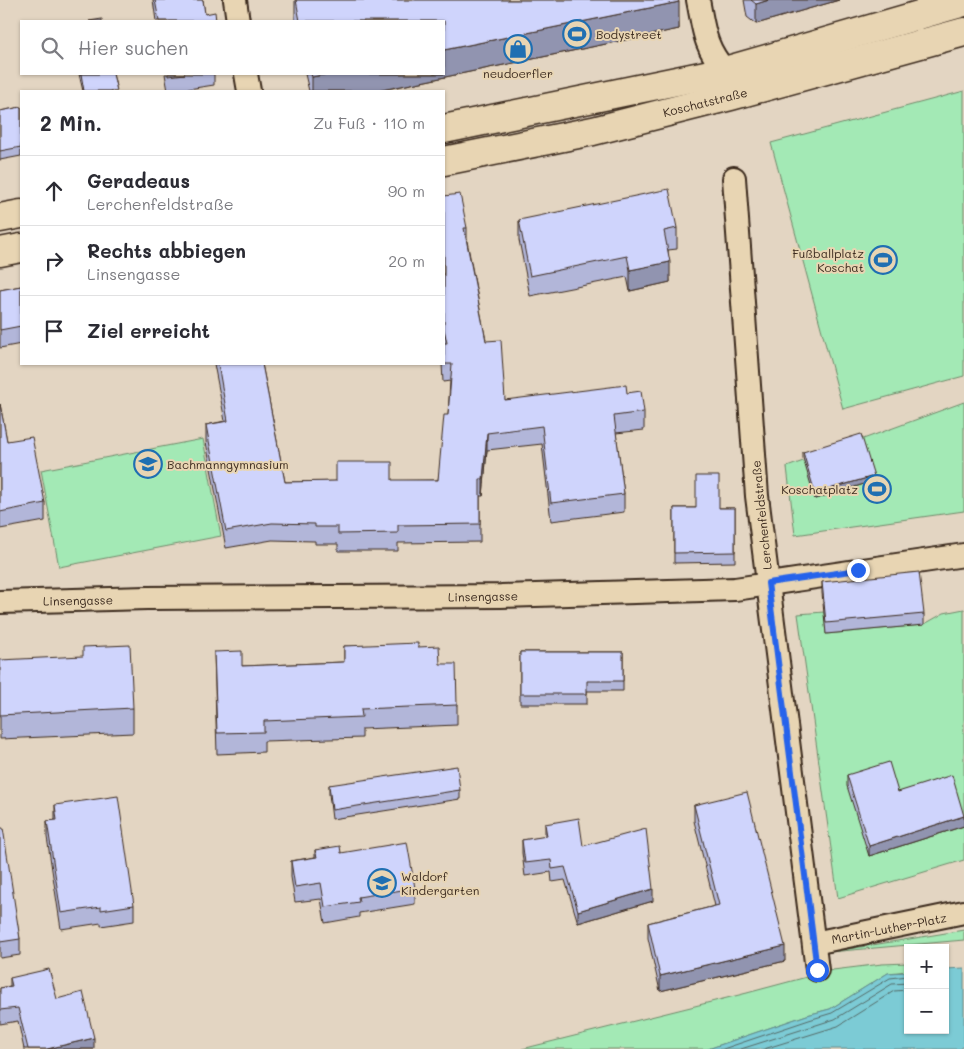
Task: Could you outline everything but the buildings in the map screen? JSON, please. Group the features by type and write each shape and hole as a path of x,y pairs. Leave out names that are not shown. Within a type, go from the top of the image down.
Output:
{"main road":[{"name":"Koschatstraße","path":"445,129 725,71 964,2"},
{"name":"Koschatstraße","path":"445,161 593,131 731,96 964,32"},
{"path":"488,120 495,151"},
{"path":"0,218 20,214"},
{"path":"0,252 20,248"}],"street":[{"path":"235,0 238,20"},
{"path":"698,0 707,43 715,60 725,71"},
{"path":"246,75 249,90"},
{"name":"Lerchenfeldstraße","path":"734,178 758,496 817,970"},
{"name":"Linsengasse","path":"0,602 147,598 500,596 735,589 964,555"},
{"name":"Martin-Luther-Platz","path":"814,943 964,912"}],"green space":[{"name":"Fußballplatz Koschat","path":"964,91 964,376 843,409 771,143"},
{"name":"Koschatplatz","path":"964,402 964,511 795,535 787,467"},
{"path":"203,439 221,536 59,567 41,470"},
{"path":"964,609 964,860 838,898 798,614 824,612 826,634 923,625 944,613"},
{"path":"964,930 964,940 830,952"},
{"path":"904,963 904,971 888,973 830,1009 708,1049 522,1049 833,970"}],"water":[{"path":"964,968 964,1046 960,1049 708,1049 830,1009 888,973 904,972 904,1034 949,1034 949,969"}],"place":[{"name":"Bodystreet","path":"577,34"},
{"name":"neudoerfler","path":"518,49"},
{"name":"Fußballplatz Koschat","path":"883,260"},
{"name":"Bachmanngymnasium","path":"148,464"},
{"name":"Koschatplatz","path":"877,489"},
{"name":"Waldorf Kindergarten","path":"382,883"}],"route":[{"path":"817,970 768,583 858,570"}]}
